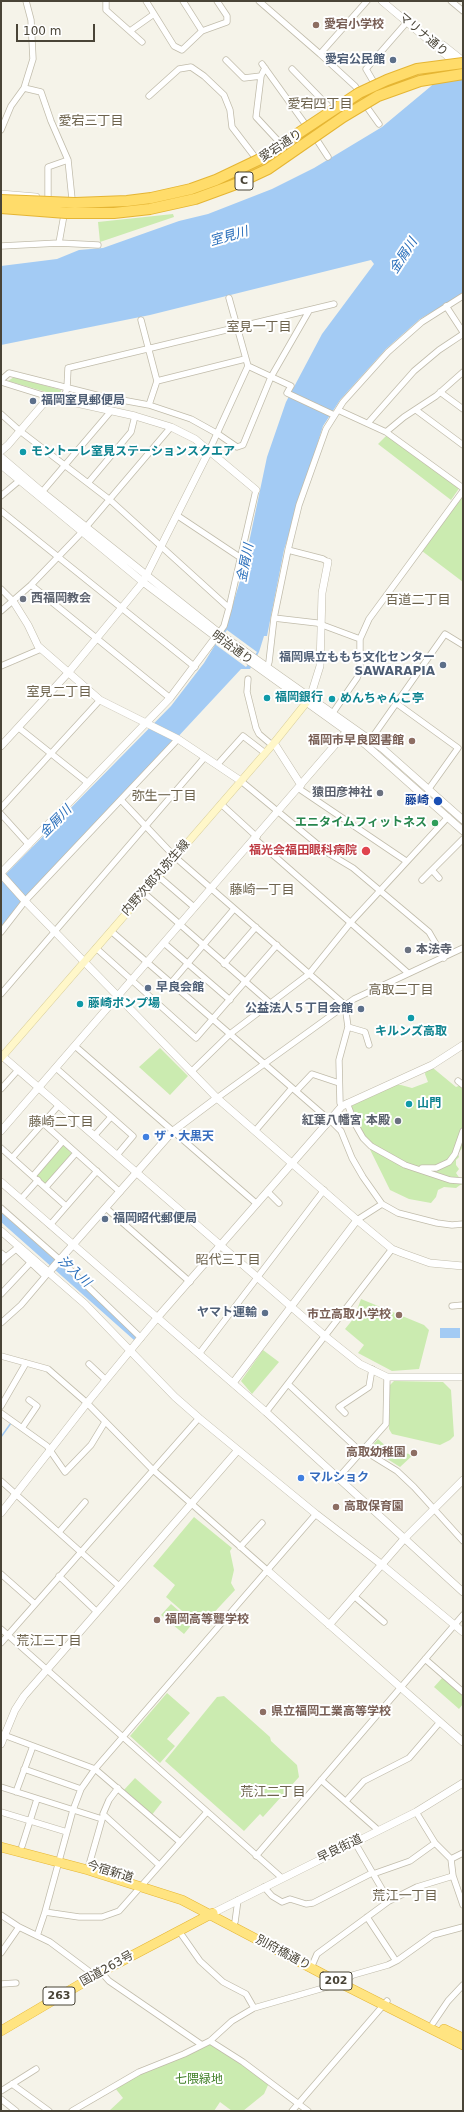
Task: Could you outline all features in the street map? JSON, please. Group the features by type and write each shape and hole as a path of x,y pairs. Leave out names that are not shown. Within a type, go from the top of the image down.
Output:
{"highway":[{"name":"C","path":"198,198 264,164 363,98 388,86 462,64"},
{"name":"C","path":"1,200 75,203 127,201 151,198 191,188 216,180 252,164 359,93 387,80 417,69 462,64"},
{"name":"C","path":"1,209 66,213 114,213 157,208 195,199 236,184 268,169 343,117 378,96 462,64"},
{"name":"今宿新道","path":"1,1840 22,1846 58,1860 89,1865 180,1896 213,1913"},
{"name":"今宿新道","path":"1,1847 58,1860 143,1884"},
{"name":"別府橋通り","path":"213,1913 236,1922 312,1966"},
{"name":"別府橋通り","path":"213,1913 463,2045"},
{"name":"国道263号","path":"2,2028 101,1972 213,1913"},
{"name":"別府橋通り","path":"385,2003 433,2023 463,2038"}],"main road":[{"name":"内野次郎丸弥生線","path":"1,1056 273,744 308,700"}],"street":[{"path":"1,130 11,106 24,88 33,59 31,20 26,1"},
{"path":"106,1 106,10 142,42"},
{"path":"146,1 174,46 182,50 202,31 227,22 227,16 217,1"},
{"path":"182,1 202,31"},
{"path":"259,1 320,54 355,86 360,93"},
{"path":"320,54 367,1"},
{"name":"マリナ通り","path":"382,1 462,64"},
{"name":"マリナ通り","path":"389,1 462,64"},
{"path":"452,1 463,11"},
{"path":"130,31 154,14"},
{"path":"376,86 366,70 407,22"},
{"path":"226,60 244,78 261,76"},
{"name":"愛宕通り","path":"1,209 64,215 121,214 174,209 198,198 247,180 288,156 364,103 421,78 451,71 462,64"},
{"name":"愛宕通り","path":"1,194 120,201 169,195 202,185 258,161 360,93 414,72 462,64"},
{"path":"282,146 256,117 261,76 264,66 308,128"},
{"path":"149,96 179,69 191,67 204,76 224,95 230,110 232,127 258,161"},
{"path":"292,68 333,111"},
{"path":"24,88 41,92 51,121 68,160 72,199"},
{"path":"364,103 379,124"},
{"path":"315,137 328,157"},
{"path":"48,197 48,167 68,160"},
{"path":"59,243 64,215"},
{"path":"1,246 59,243 98,245"},
{"path":"267,667 269,662 274,618 288,550 300,505 326,429 338,410 364,378 388,352 422,322 463,296"},
{"path":"229,298 248,366 291,386 287,394 334,416"},
{"path":"63,401 67,388 68,368 334,304"},
{"path":"368,424 414,371 439,350 463,333 446,306"},
{"path":"309,311 271,377 243,445 237,447 218,434 191,419 149,405 67,388 8,373 1,381 63,401 135,416 171,427 195,439 256,490 224,626 195,667 170,698 1,874 84,962 217,1098 357,1220 392,1249 430,1263 463,1266"},
{"path":"141,320 157,381 149,405"},
{"path":"157,381 245,359"},
{"path":"1,746 68,673 145,579 218,434 248,366"},
{"path":"386,432 404,417 440,392 463,372"},
{"path":"440,392 463,409"},
{"path":"1,451 49,397"},
{"path":"332,714 352,688 360,670 360,639 369,619 463,489 386,432 338,410"},
{"path":"416,410 463,445"},
{"path":"42,492 66,466 111,411"},
{"path":"1,414 20,431 110,500 229,608"},
{"path":"88,483 131,432 135,416"},
{"path":"1,611 31,585 84,529 171,427"},
{"name":"明治通り","path":"1,457 84,529"},
{"name":"明治通り","path":"1,465 251,662 332,714 428,790 463,820"},
{"path":"1,496 20,480"},
{"path":"1,511 59,556 195,667"},
{"path":"178,516 241,558"},
{"path":"288,550 323,559 328,562 322,593 320,666 308,700"},
{"path":"31,585 170,698"},
{"path":"1,589 13,602 40,649 100,700 178,739 241,781 328,852 353,868 429,932 444,958"},
{"path":"274,618 322,625 360,639"},
{"path":"368,743 445,634 463,645"},
{"path":"1,666 40,649"},
{"name":"明治通り","path":"251,662 267,667 347,731 368,743 463,831"},
{"path":"248,679 247,692 256,728 259,734 273,744 300,787 406,860"},
{"path":"1,808 100,700"},
{"path":"396,704 458,748 428,790"},
{"path":"18,728 88,783"},
{"path":"1,1131 347,731"},
{"path":"217,765 243,736 265,753"},
{"path":"1,932 26,901 178,739"},
{"path":"1,994 205,757"},
{"path":"121,800 175,857 345,1005 348,1027 339,1060 340,1103 345,1104 363,1138 371,1146 405,1165 418,1168 450,1180 463,1181"},
{"path":"221,804 256,838 408,973"},
{"path":"1,814 29,845"},
{"path":"191,1072 230,1034 310,974 351,922 406,860 448,817"},
{"path":"422,880 463,839"},
{"path":"432,870 440,878"},
{"path":"158,876 194,908"},
{"path":"144,893 270,1003"},
{"path":"172,983 234,909"},
{"path":"224,964 256,927"},
{"path":"111,930 341,1131 355,1164 382,1204 398,1213 437,1224 463,1224"},
{"path":"164,943 230,1000"},
{"path":"96,948 196,1038 277,945"},
{"path":"1,1323 20,1305 173,1131 264,1063 354,999 463,949"},
{"path":"348,1027 366,1032 369,1045"},
{"path":"1,1513 50,1449 157,1318 345,1104 432,1065 463,1045"},
{"path":"75,1046 257,1204"},
{"path":"1,1056 325,1336 360,1364 388,1377 463,1377"},
{"path":"56,1068 133,1136 117,1155"},
{"path":"1,1090 18,1070"},
{"path":"255,1131 294,1089 312,1074 339,1083"},
{"path":"12,1158 40,1126 44,1124 59,1105"},
{"path":"94,1136 111,1117"},
{"path":"44,1124 120,1192"},
{"path":"418,1168 436,1168 449,1162 455,1154 463,1131"},
{"path":"33,1176 63,1141"},
{"path":"1,1148 66,1206"},
{"path":"46,1187 76,1153"},
{"path":"50,1225 97,1171"},
{"path":"21,1199 38,1180"},
{"path":"1,1182 266,1412 463,1592"},
{"path":"199,1354 324,1190"},
{"path":"268,1192 279,1203"},
{"path":"233,1383 357,1220 382,1204"},
{"path":"1,1208 60,1260 141,1338"},
{"path":"106,1208 190,1282"},
{"path":"1,1231 49,1271 85,1304 176,1397 199,1418 463,1632"},
{"path":"1,1262 16,1249 31,1262 49,1271"},
{"path":"266,1412 392,1249"},
{"path":"1,1253 6,1258"},
{"path":"1,1294 31,1262"},
{"path":"452,1306 463,1305"},
{"path":"1,1356 48,1369 87,1403 152,1469 463,1742"},
{"path":"1,1406 26,1363"},
{"path":"89,1364 106,1380"},
{"path":"346,1413 339,1407 369,1387 372,1369"},
{"path":"338,1478 386,1424 388,1377"},
{"path":"288,1384 362,1451 397,1471 434,1508 463,1541"},
{"path":"22,1428 38,1406 29,1400"},
{"path":"1,1413 50,1449 65,1472 91,1444 106,1422"},
{"path":"1,1643 152,1469 199,1418"},
{"path":"1,1744 2,1735 24,1696 238,1450"},
{"path":"1,1481 119,1586"},
{"path":"329,1625 404,1539 462,1482"},
{"path":"59,1532 85,1502"},
{"path":"37,1936 45,1912 58,1860 81,1789 95,1769 316,1514"},
{"path":"240,1547 262,1523"},
{"path":"1,1574 35,1604"},
{"path":"59,1576 96,1612"},
{"path":"354,1596 384,1622"},
{"path":"256,1856 463,1616"},
{"path":"1,1629 122,1738 282,1878"},
{"path":"426,1659 462,1689"},
{"path":"346,1801 364,1780 409,1758 440,1722"},
{"path":"2,1735 95,1769 180,1842"},
{"path":"16,1792 33,1746"},
{"path":"24,1769 81,1789"},
{"path":"321,1780 378,1830"},
{"name":"早良街道","path":"213,1913 354,1841 416,1812 463,1783"},
{"path":"1,1787 73,1810 103,1817 159,1865"},
{"path":"89,1865 109,1800 118,1788"},
{"path":"22,1846 37,1799"},
{"path":"1,1812 67,1832"},
{"path":"45,1912 79,1917 102,1916 119,1911 207,1812"},
{"path":"416,1812 435,1843 451,1859 453,1876 463,1905"},
{"path":"354,1841 389,1901"},
{"path":"264,1887 268,1893 282,1902 290,1899 306,1904 313,1903 372,1874 410,1861 435,1843"},
{"path":"451,1859 463,1853"},
{"path":"312,1966 317,1954 389,1901 417,1888 453,1876"},
{"path":"236,1922 238,1900"},
{"path":"1,1915 19,1927 50,1942 90,1972 92,1977"},
{"path":"367,1917 396,1961"},
{"path":"1,1953 19,1927"},
{"path":"72,2111 139,2072 184,2054 210,2041 232,2021 254,2008 327,1987 354,1975 388,1965 433,1936 463,1927"},
{"path":"179,1931 200,1961 223,1982 246,1994 254,2008"},
{"path":"101,1972 109,1982 202,2045"},
{"path":"1,1984 16,1983"},
{"path":"433,2023 448,2001 463,1985"},
{"path":"292,2111 303,2107 385,2003"},
{"path":"210,2041 303,2107"},
{"path":"1,2091 36,2069"},
{"path":"12,2084 49,2111"},
{"path":"1,2099 16,2111"}],"green space":[{"path":"173,214 174,217 100,242 98,222"},
{"path":"14,377 61,390 60,396 8,381"},
{"path":"388,434 460,487 451,500 378,444"},
{"path":"463,494 463,582 422,551"},
{"path":"160,1048 188,1076 170,1095 139,1067"},
{"path":"433,1068 456,1087 461,1085 463,1088 463,1140 462,1148 458,1154 459,1157 456,1160 456,1165 459,1169 456,1173 463,1183 456,1188 444,1187 438,1190 436,1197 431,1203 409,1199 390,1190 349,1107 376,1093 378,1094 378,1092 393,1085 401,1085 412,1088 428,1082 425,1074 426,1070"},
{"path":"64,1145 73,1155 46,1185 37,1177 37,1174"},
{"path":"361,1299 424,1325 429,1330 419,1369 392,1371 358,1353 364,1345 345,1329 354,1318"},
{"path":"263,1350 279,1362 252,1394 241,1381"},
{"path":"394,1381 443,1382 451,1390 454,1436 450,1440 440,1445 392,1434 389,1429 390,1385"},
{"path":"378,1439 389,1449 413,1455 400,1467 370,1448"},
{"path":"194,1517 232,1548 230,1551 234,1570 231,1583 235,1590 208,1619 203,1615 196,1623 166,1597 175,1585 153,1566"},
{"path":"171,1604 193,1623 184,1634 161,1615"},
{"path":"443,1677 463,1694 463,1704 459,1709 434,1687"},
{"path":"167,1693 190,1713 167,1739 175,1746 160,1763 130,1736"},
{"path":"224,1696 270,1737 271,1741 297,1765 299,1777 263,1817 260,1814 244,1831 165,1761 217,1697"},
{"path":"135,1778 162,1802 151,1816 123,1791"},
{"name":"七隈緑地","path":"209,2043 269,2083 264,2094 243,2111 232,2111 220,2102 214,2111 109,2111 123,2098 115,2088 139,2074"}],"water":[{"path":"463,56 463,294 420,319 386,349 340,400 323,426 284,550 267,636 264,636 259,652 250,669 241,669 1,927 1,879 171,706 204,663 226,627 243,571 267,457 286,402 322,334 374,264 371,260 150,315 1,345 1,266 57,259 79,250 103,248 179,221 208,214 272,189 314,168 382,127 430,87"},
{"path":"1,1212 63,1267 136,1337 135,1339 134,1340 1,1222"},
{"path":"440,1328 460,1328 460,1338 440,1338"}],"pier":[{"path":"227,630 257,652 246,667 216,645"}],"waterway":[{"path":"1,1437 11,1423"}],"place":[{"name":"愛宕小学校","path":"316,25"},
{"name":"愛宕公民館","path":"393,60"},
{"name":"福岡室見郵便局","path":"33,401"},
{"name":"モントーレ室見ステーションスクエア","path":"23,452"},
{"name":"西福岡教会","path":"23,599"},
{"name":"福岡県立ももち文化センター SAWARAPIA","path":"443,665"},
{"name":"福岡銀行","path":"267,698"},
{"name":"めんちゃんこ亭","path":"332,699"},
{"name":"福岡市早良図書館","path":"412,741"},
{"name":"猿田彦神社","path":"380,793"},
{"name":"藤崎","path":"438,801"},
{"name":"エニタイムフィットネス","path":"435,823"},
{"name":"福光会福田眼科病院","path":"366,851"},
{"name":"本法寺","path":"408,950"},
{"name":"早良会館","path":"148,988"},
{"name":"藤崎ポンプ場","path":"80,1004"},
{"name":"公益法人５丁目会館","path":"361,1009"},
{"name":"キルンズ高取","path":"411,1018"},
{"name":"山門","path":"409,1104"},
{"name":"紅葉八幡宮 本殿","path":"398,1121"},
{"name":"ザ・大黒天","path":"146,1137"},
{"name":"福岡昭代郵便局","path":"105,1219"},
{"name":"ヤマト運輸","path":"265,1313"},
{"name":"市立高取小学校","path":"399,1315"},
{"name":"高取幼稚園","path":"414,1453"},
{"name":"マルショク","path":"301,1478"},
{"name":"高取保育園","path":"336,1507"},
{"name":"福岡高等聾学校","path":"157,1620"},
{"name":"県立福岡工業高等学校","path":"263,1712"}],"district":[{"name":"愛宕四丁目","path":"320,105"},
{"name":"愛宕三丁目","path":"91,122"},
{"name":"室見一丁目","path":"259,328"},
{"name":"百道二丁目","path":"418,601"},
{"name":"室見二丁目","path":"59,693"},
{"name":"弥生一丁目","path":"164,797"},
{"name":"藤崎一丁目","path":"262,891"},
{"name":"高取二丁目","path":"401,991"},
{"name":"藤崎二丁目","path":"61,1123"},
{"name":"昭代三丁目","path":"228,1261"},
{"name":"荒江三丁目","path":"49,1642"},
{"name":"荒江二丁目","path":"273,1793"},
{"name":"荒江一丁目","path":"405,1897"}],"water label":[{"name":"室見川","path":"229,237"},
{"name":"金屑川","path":"404,256"},
{"name":"金屑川","path":"246,563"},
{"name":"金屑川","path":"56,822"},
{"name":"汐入川","path":"74,1272"}]}
